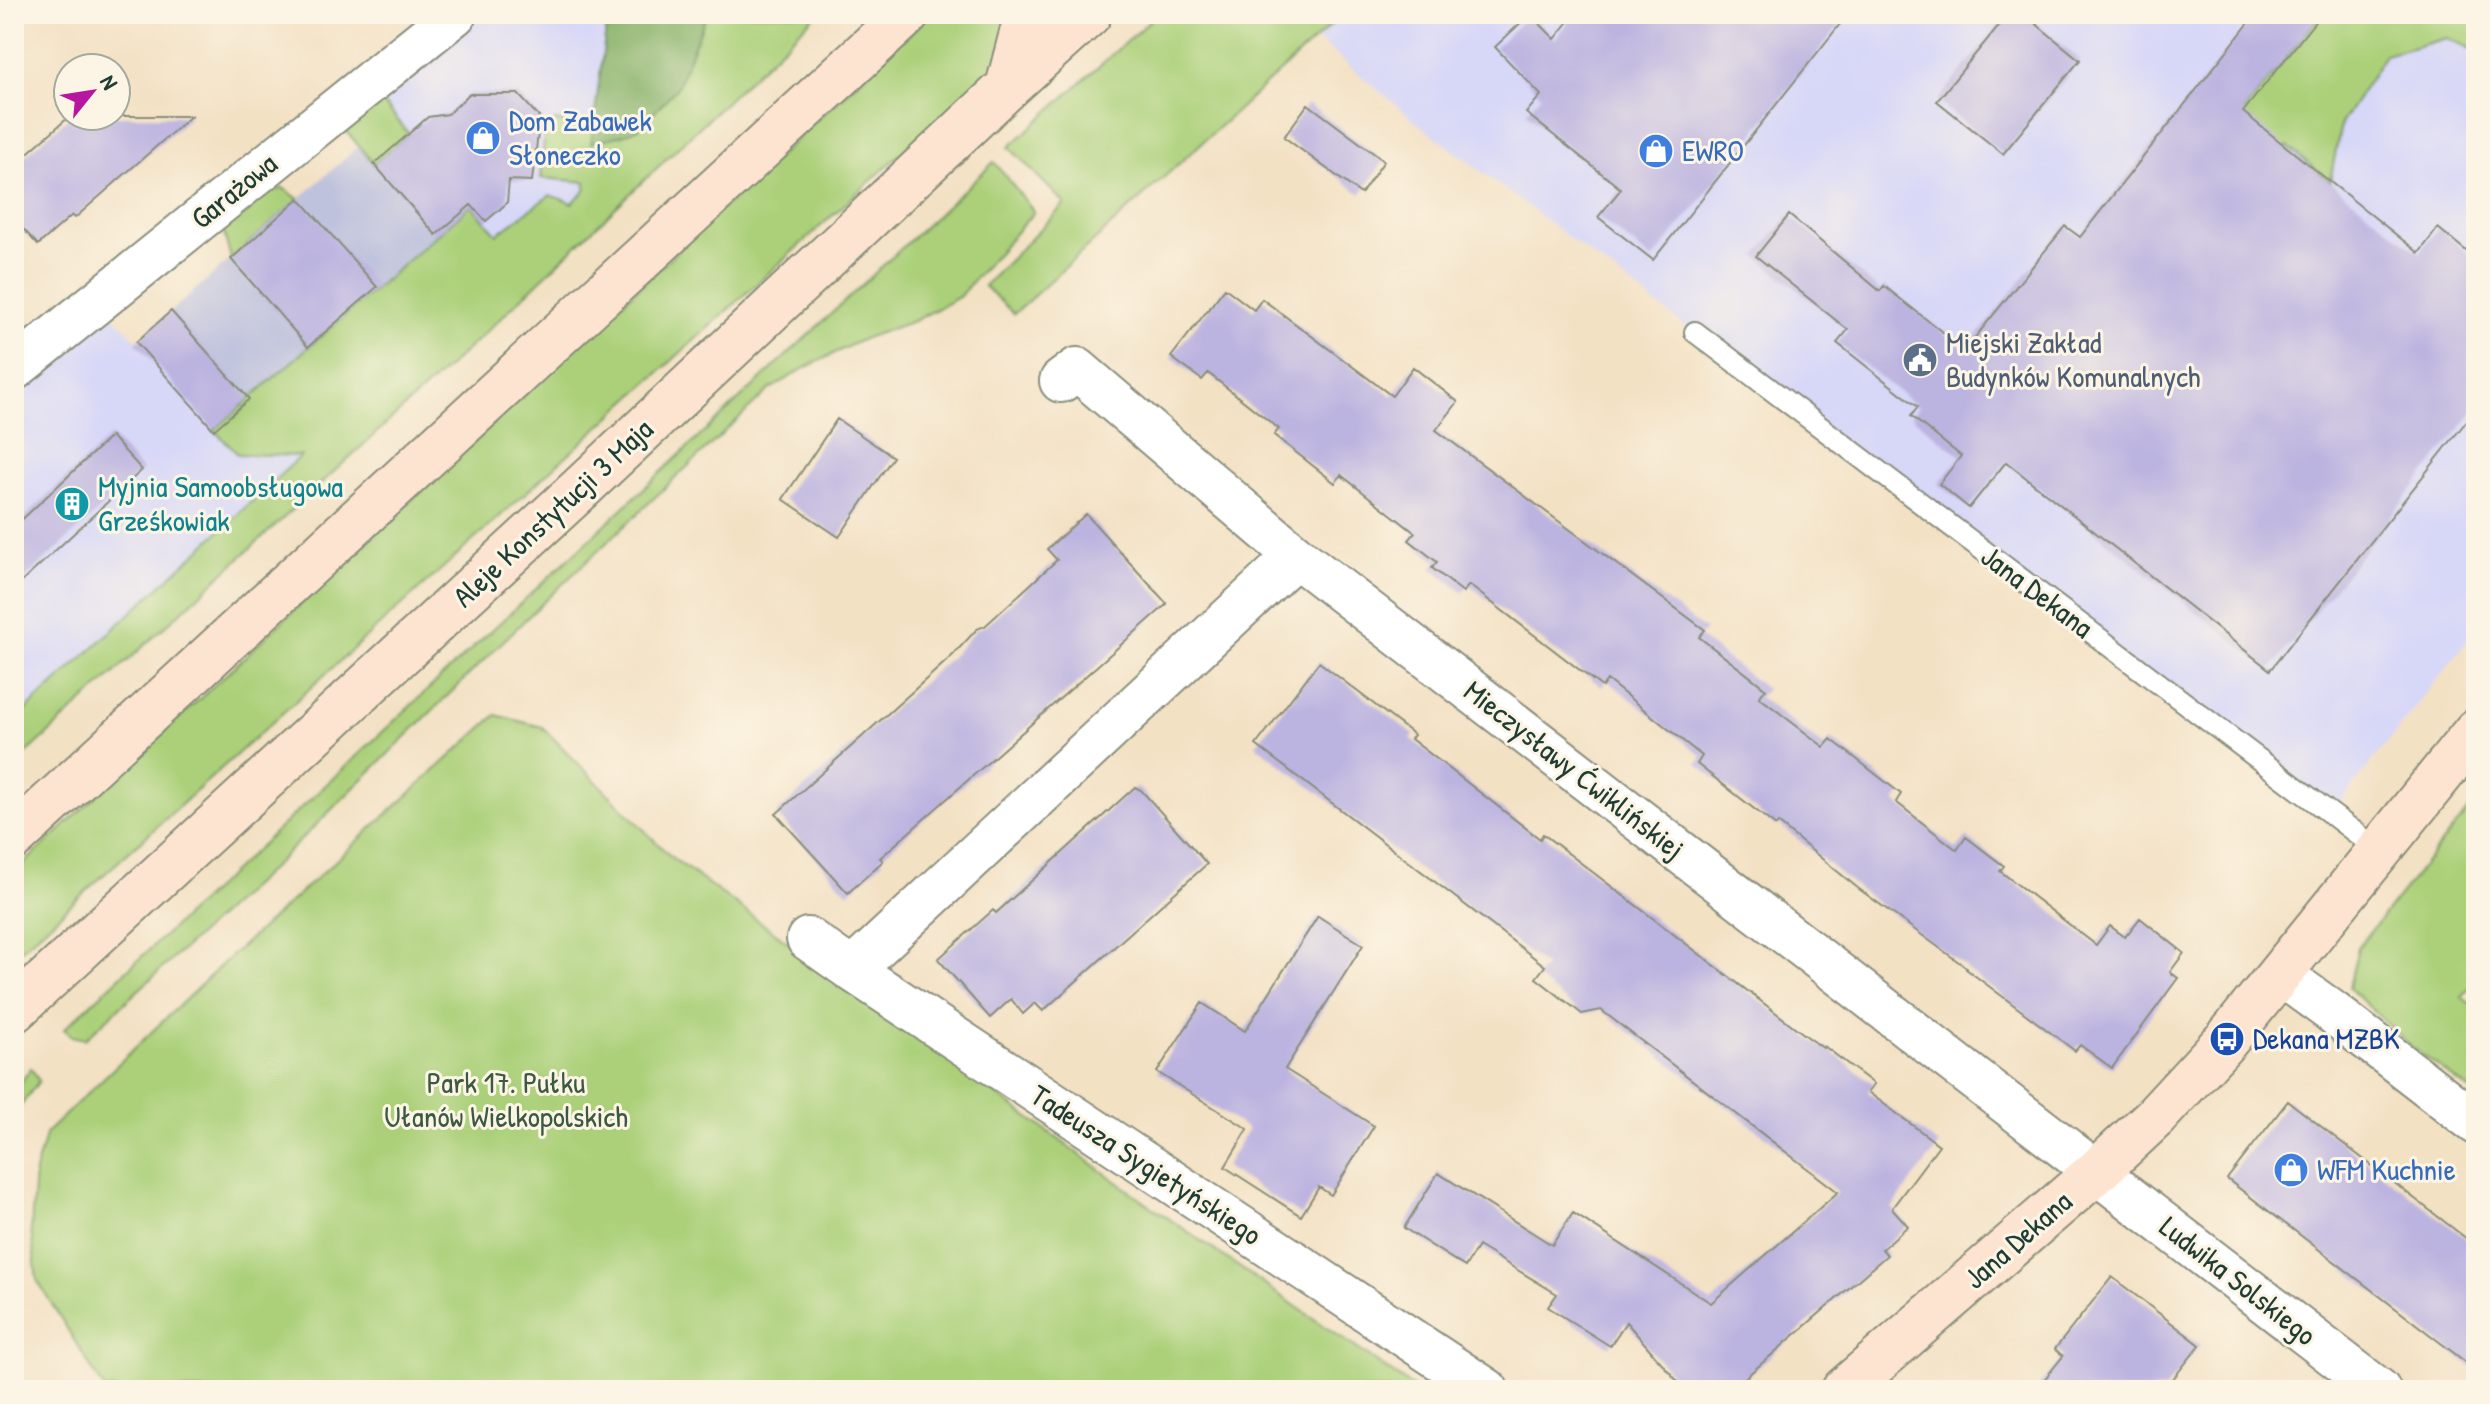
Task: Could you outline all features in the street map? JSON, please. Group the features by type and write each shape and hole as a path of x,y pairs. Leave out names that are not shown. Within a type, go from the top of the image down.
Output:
{"main road":[{"path":"1008,87 1027,14"},
{"name":"Aleje Konstytucji 3 Maja","path":"14,1010 580,489 1089,14"},
{"path":"14,837 900,18"},
{"name":"Jana Dekana","path":"1844,1390 2095,1173 2155,1117 2208,1061 2476,731"}],"street":[{"name":"Garażowa","path":"14,369 455,14"},
{"name":"Mieczysławy Ćwiklińskiej","path":"1061,381 1077,369 1296,556 2095,1173"},
{"path":"852,970 1296,556"},
{"name":"Tadeusza Sygietyńskiego","path":"808,939 1487,1390"},
{"path":"2280,974 2476,1123"},
{"name":"Ludwika Solskiego","path":"2095,1173 2379,1390"}],"lane":[{"name":"Jana Dekana","path":"1695,332 2380,851"}],"shaded area":[{"path":"455,14 781,14 516,256 368,84"},
{"path":"1343,14 2476,14 2476,630 2330,815 1420,125 1317,39"},
{"path":"359,146 375,164 471,205 214,430 136,342"},
{"path":"100,300 238,454 302,455 14,721 14,369"}],"green space":[{"path":"608,14 707,14 676,89 639,128 591,143"},
{"path":"707,14 817,14 482,336 14,765 14,721 301,456 238,454 214,430 471,205 497,234 550,195 572,203 585,191 586,182 541,178 545,126 556,121 593,129 592,142 676,89"},
{"path":"930,14 1055,14 14,956 14,873"},
{"path":"1157,14 1343,14 1014,314 984,286 1065,204 1009,147"},
{"path":"2321,14 2476,14 2476,51 2447,38 2385,55 2341,124 2330,181 2287,146 2251,191 2214,148"},
{"path":"368,84 409,134 374,164 331,113"},
{"path":"994,162 1034,212 959,297 916,320 863,339 769,390 535,610 271,869 85,1039 72,1036 64,1029"},
{"path":"283,188 299,199 231,259 223,230 255,196"},
{"name":"Park 17. Pułku Ułanów Wielkopolskich","path":"496,715 542,727 671,857 1142,1200 1417,1390 105,1390 37,1280 31,1230 35,1171 46,1133 233,954"},
{"path":"2476,800 2476,980 2462,997 2476,1008 2476,1095 2413,1048 2349,988 2358,947"},
{"path":"31,1068 39,1081 14,1115 14,1092"}],"building":[{"name":"EWRO","path":"1530,14 1555,39 1575,14 1848,14 1653,260 1598,217 1621,189 1526,113 1541,95 1495,47"},
{"path":"2008,14 2024,14 2080,60 2003,154 1937,101"},
{"path":"2256,14 2321,14 2243,112 2419,253 2438,228 2476,259 2476,409 2270,670 2006,462 1969,508 1939,484 1961,456 1911,416 1918,407 1837,343 1848,330 1756,256 1789,215 1880,291 1884,286 1965,350 2065,226 2080,237"},
{"path":"469,94 518,94 540,118 532,181 509,180 507,203 486,221 471,205 436,235 374,164 428,117 448,114"},
{"path":"1308,104 1384,161 1361,194 1284,137"},
{"path":"132,116 191,116 75,218 72,215 38,245 14,219 14,165 52,132 132,132"},
{"path":"299,198 377,287 308,347 231,259"},
{"path":"1225,288 1254,310 1262,299 1392,396 1413,367 1458,402 1436,430 1705,630 1699,637 1766,689 1759,697 1824,747 1831,739 1901,794 1896,802 1957,850 1966,837 2004,866 2000,871 2096,945 2110,926 2125,937 2140,918 2184,953 2170,972 2178,978 2112,1068 2080,1045 2075,1051 1859,889 1778,823 1776,826 1697,764 1702,756 1607,680 1602,687 1469,585 1463,592 1432,568 1437,562 1409,540 1415,533 1341,475 1335,483 1274,435 1279,429 1208,373 1202,380 1171,357"},
{"path":"171,311 249,399 214,430 136,342"},
{"path":"837,419 893,457 839,537 783,499"},
{"name":"Myjnia Samoobsługowa Grześkowiak","path":"111,436 142,470 14,589 14,527"},
{"path":"1086,514 1167,604 880,858 883,861 848,893 776,814 952,656 977,629 985,626 1057,560 1047,549"},
{"path":"1319,662 1414,735 1411,739 1540,839 1543,834 1805,1035 1874,1084 1868,1092 1939,1145 1892,1208 1908,1226 1882,1249 1887,1255 1731,1390 1685,1390 1626,1322 1610,1346 1548,1307 1557,1294 1478,1246 1465,1267 1404,1228 1438,1173 1552,1245 1573,1213 1711,1303 1838,1192 1601,1010 1582,1014 1536,978 1545,966 1256,745"},
{"path":"1135,787 1207,864 1043,1011 1035,1003 1023,1014 1011,999 990,1018 938,959 993,910 996,913"},
{"path":"1318,916 1363,945 1285,1069 1374,1126 1331,1195 1319,1187 1301,1216 1225,1167 1248,1129 1157,1072 1202,1003 1245,1031"},
{"path":"2288,1101 2476,1246 2476,1370 2227,1179"},
{"path":"2112,1277 2200,1345 2164,1390 2036,1390 2063,1356 2055,1349"}],"place":[{"name":"Dom Zabawek Słoneczko","path":"483,138"},
{"name":"EWRO","path":"1656,151"},
{"name":"Miejski Zakład Budynków Komunalnych","path":"1920,360"},
{"name":"Myjnia Samoobsługowa Grześkowiak","path":"72,504"},
{"name":"Dekana MZBK","path":"2227,1039"},
{"name":"WFM Kuchnie","path":"2291,1170"}]}
